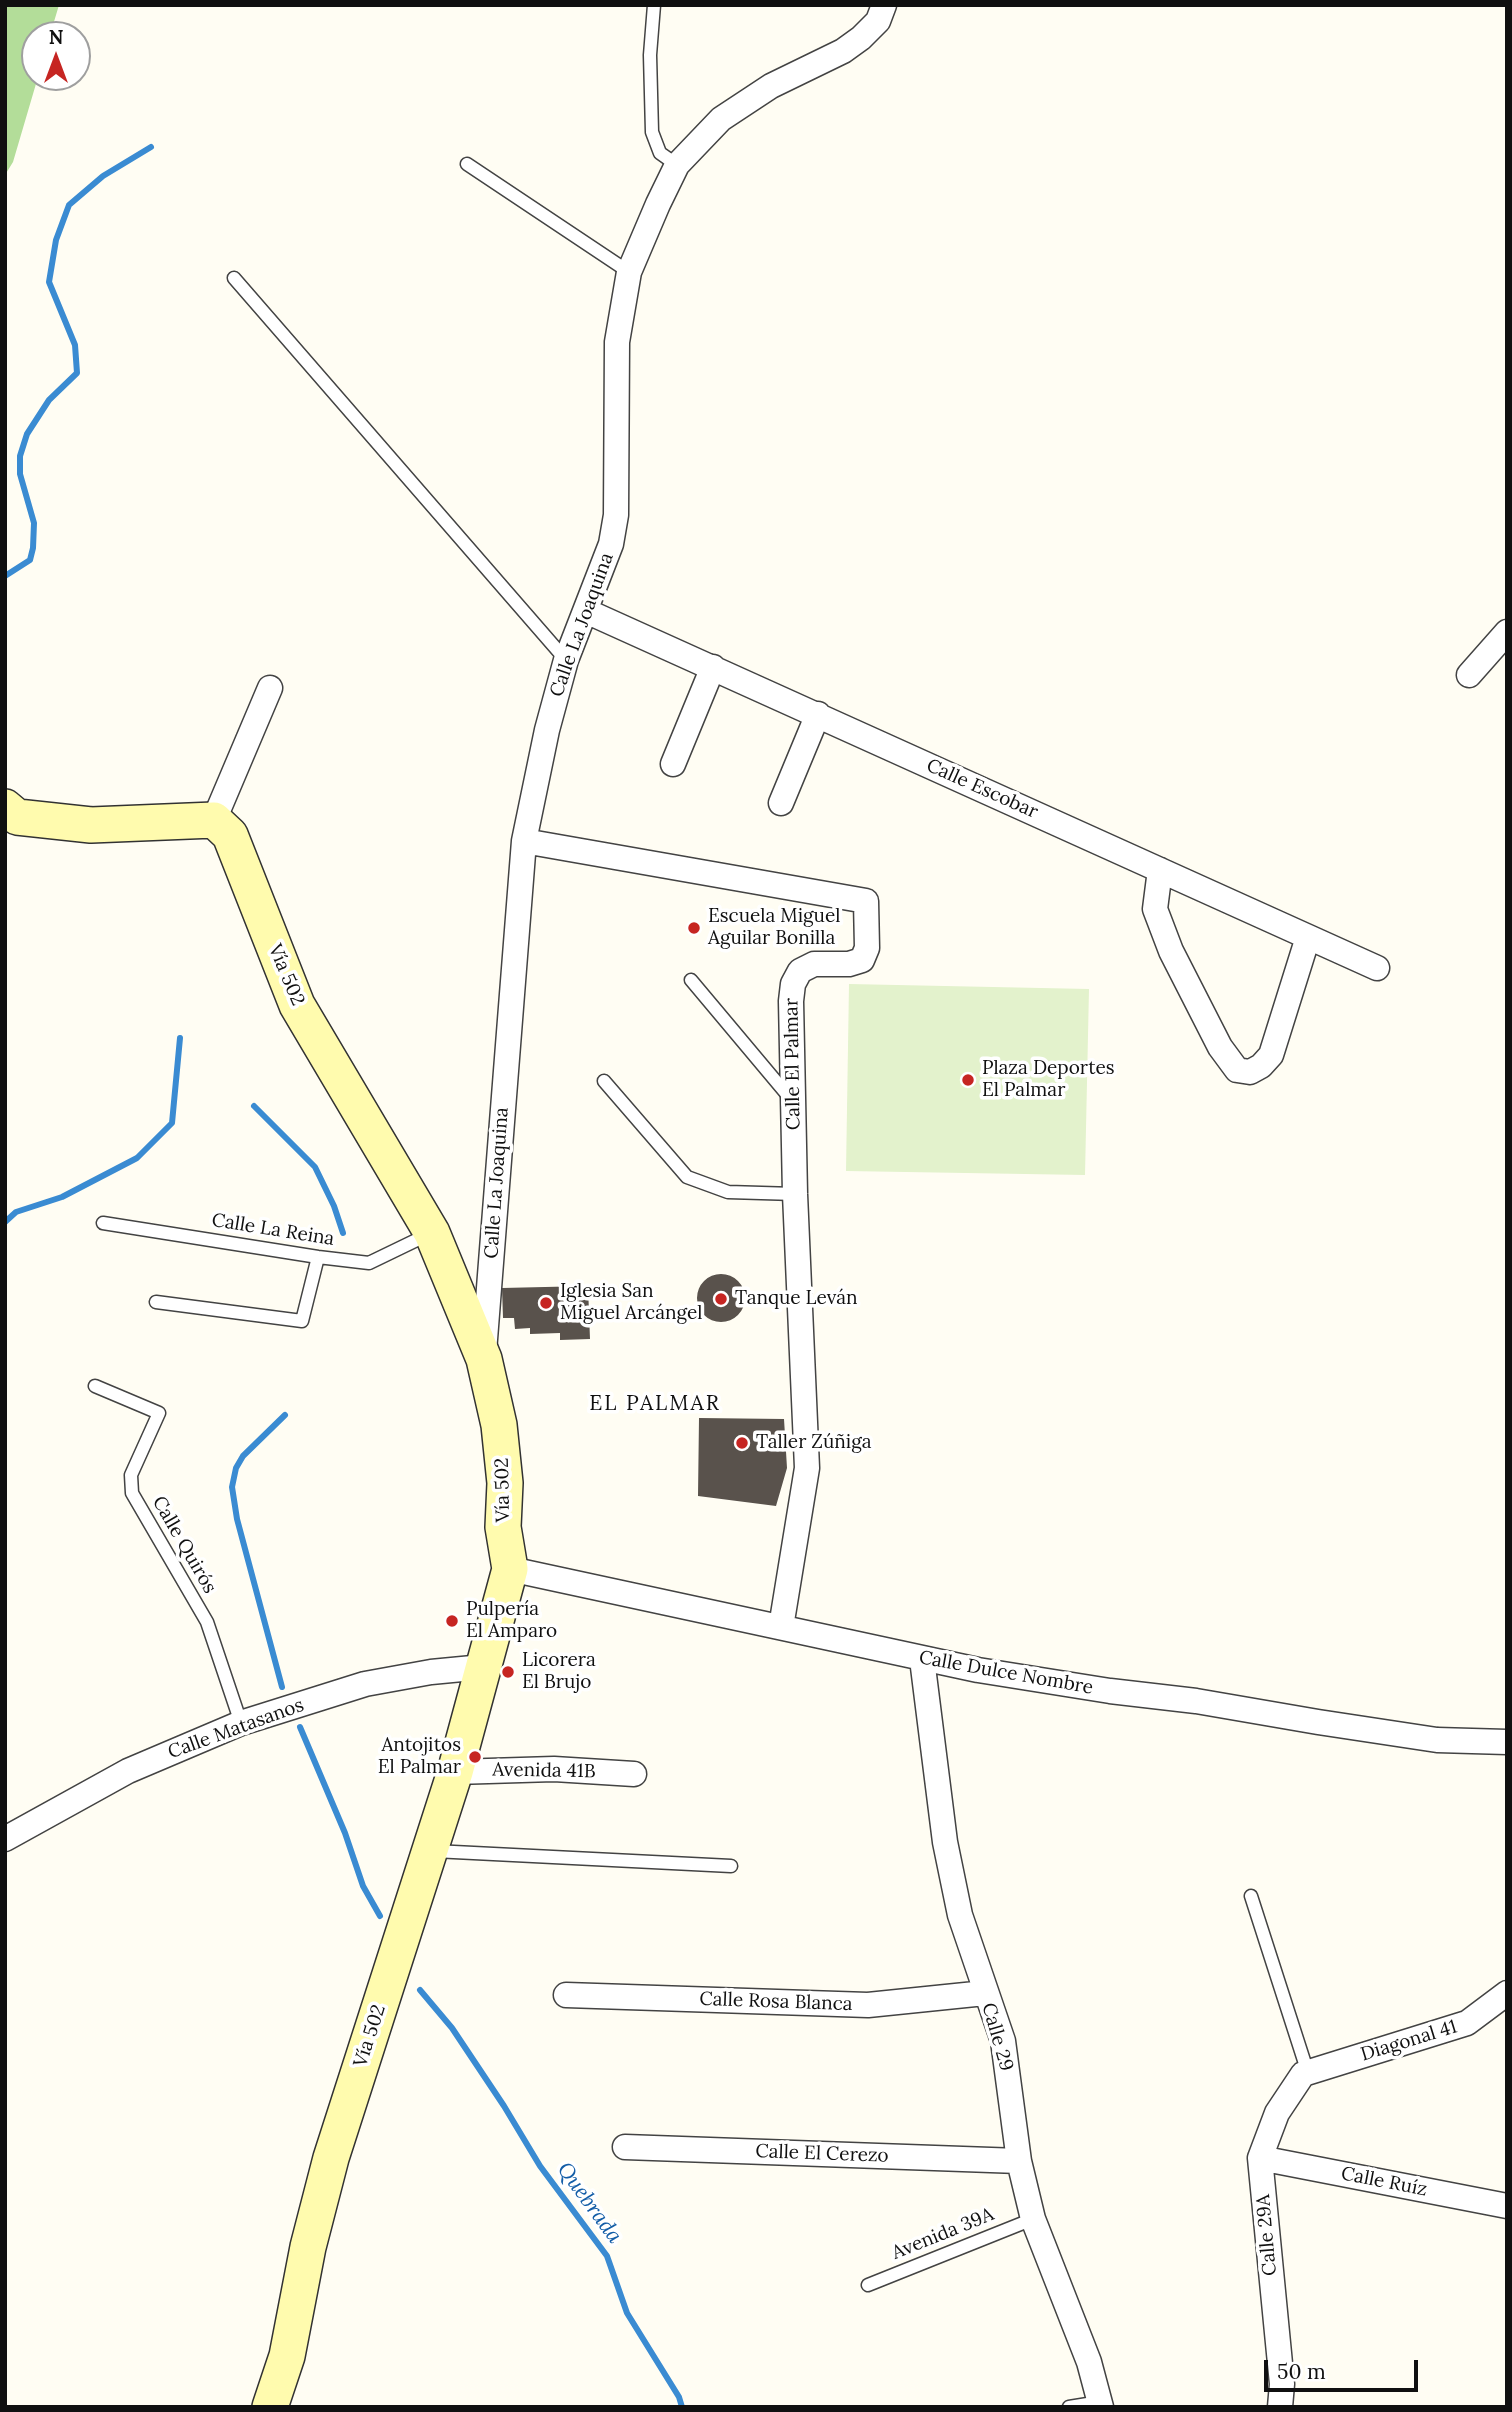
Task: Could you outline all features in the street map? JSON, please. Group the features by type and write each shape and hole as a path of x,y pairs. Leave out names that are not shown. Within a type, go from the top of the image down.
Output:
{"street":[{"name":"Calle La Joaquina","path":"484,1359 524,841 547,730 566,660 611,544 616,515 617,342 629,272 677,165 721,119 771,86 843,51 861,38 878,21 884,5"},
{"name":"Calle Escobar","path":"586,611 1377,968"},
{"path":"1469,675 1507,632"},
{"path":"673,764 713,667"},
{"path":"5,807 17,817 91,825 214,820 270,688"},
{"path":"781,803 817,715"},
{"name":"Vía 502","path":"214,820 230,835 297,1005 432,1233 484,1359 499,1425 505,1483 503,1527 510,1569 455,1772 331,2158 308,2247 287,2356 270,2407"},
{"name":"Calle El Palmar","path":"524,841 866,901 867,948 862,960 849,964 814,964 800,971 793,984 791,1001 795,1195 807,1468 781,1627"},
{"path":"1160,870 1155,909 1171,951 1220,1047 1237,1070 1250,1072 1261,1066 1271,1055 1308,937"},
{"name":"Calle Dulce Nombre","path":"510,1569 922,1659 1110,1691 1196,1700 1437,1740 1507,1742"},
{"name":"Calle 29","path":"922,1659 945,1842 960,1915 1003,2041 1019,2161 1033,2219 1089,2362 1100,2405"},
{"name":"Calle Matasanos","path":"5,1839 128,1771 241,1723 365,1684 431,1672 483,1667"},
{"name":"Avenida 41B","path":"455,1772 554,1769 634,1774"},
{"name":"Calle Rosa Blanca","path":"566,1995 868,2006 985,1993"},
{"name":"Diagonal 41","path":"1305,2073 1466,2023 1507,1993"},
{"name":"Calle 29A","path":"1280,2407 1282,2385 1260,2158 1277,2113 1305,2073"},
{"name":"Calle El Cerezo","path":"625,2147 1019,2161"},
{"name":"Calle Ruíz","path":"1260,2158 1507,2207"}],"lane":[{"path":"654,5 650,55 652,132 660,153 677,165"},
{"path":"467,164 629,272"},
{"path":"234,278 566,660"},
{"path":"691,980 793,1102"},
{"path":"604,1081 687,1177 728,1192 795,1195"},
{"name":"Calle La Reina","path":"103,1223 318,1258 369,1263 432,1233"},
{"path":"156,1302 302,1321 318,1258"},
{"name":"Calle Quirós","path":"95,1386 159,1413 131,1475 132,1493 207,1622 241,1723"},
{"path":"430,1850 731,1866"},
{"path":"1251,1896 1305,2073"},
{"name":"Avenida 39A","path":"867,2285 1033,2219"},
{"path":"1069,2407 1100,2405"}],"green space":[{"path":"5,5 59,5 54,21 21,21 21,91 34,91 13,162 5,175"},
{"name":"Plaza Deportes El Palmar","path":"849,984 1089,989 1085,1175 846,1171"}],"building":[{"name":"Tanque Leván","path":"721,1274 730,1275 738,1281 744,1289 744,1307 738,1315 730,1321 721,1322 712,1321 704,1315 698,1307 697,1298 698,1289 704,1281 712,1275"},
{"name":"Iglesia San Miguel Arcángel","path":"588,1286 590,1339 560,1340 560,1333 530,1334 530,1328 515,1329 514,1318 503,1318 502,1288"},
{"name":"Taller Zúñiga","path":"699,1418 784,1419 787,1468 776,1506 698,1496"}],"waterway":[{"path":"5,576 30,560 33,548 34,523 20,474 20,456 27,434 49,400 77,373 75,345 49,282 56,240 69,205 103,176 151,147"},
{"path":"5,1222 16,1212 62,1197 137,1158 172,1123 180,1038"},
{"path":"254,1106 315,1167 334,1206 343,1233"},
{"path":"282,1687 237,1519 232,1487 236,1468 243,1456 285,1415"},
{"path":"300,1727 345,1833 363,1886 380,1916"},
{"name":"Quebrada","path":"420,1990 452,2028 540,2166 607,2256 627,2313 679,2397 682,2407"}],"place":[{"name":"Escuela Miguel Aguilar Bonilla","path":"694,928"},
{"name":"Plaza Deportes El Palmar","path":"968,1080"},
{"name":"Tanque Leván","path":"721,1299"},
{"name":"Iglesia San Miguel Arcángel","path":"546,1303"},
{"name":"Taller Zúñiga","path":"742,1443"},
{"name":"Pulpería El Amparo","path":"452,1621"},
{"name":"Licorera El Brujo","path":"508,1672"},
{"name":"Antojitos El Palmar","path":"475,1757"}],"district":[{"name":"EL PALMAR","path":"655,1404"}]}
